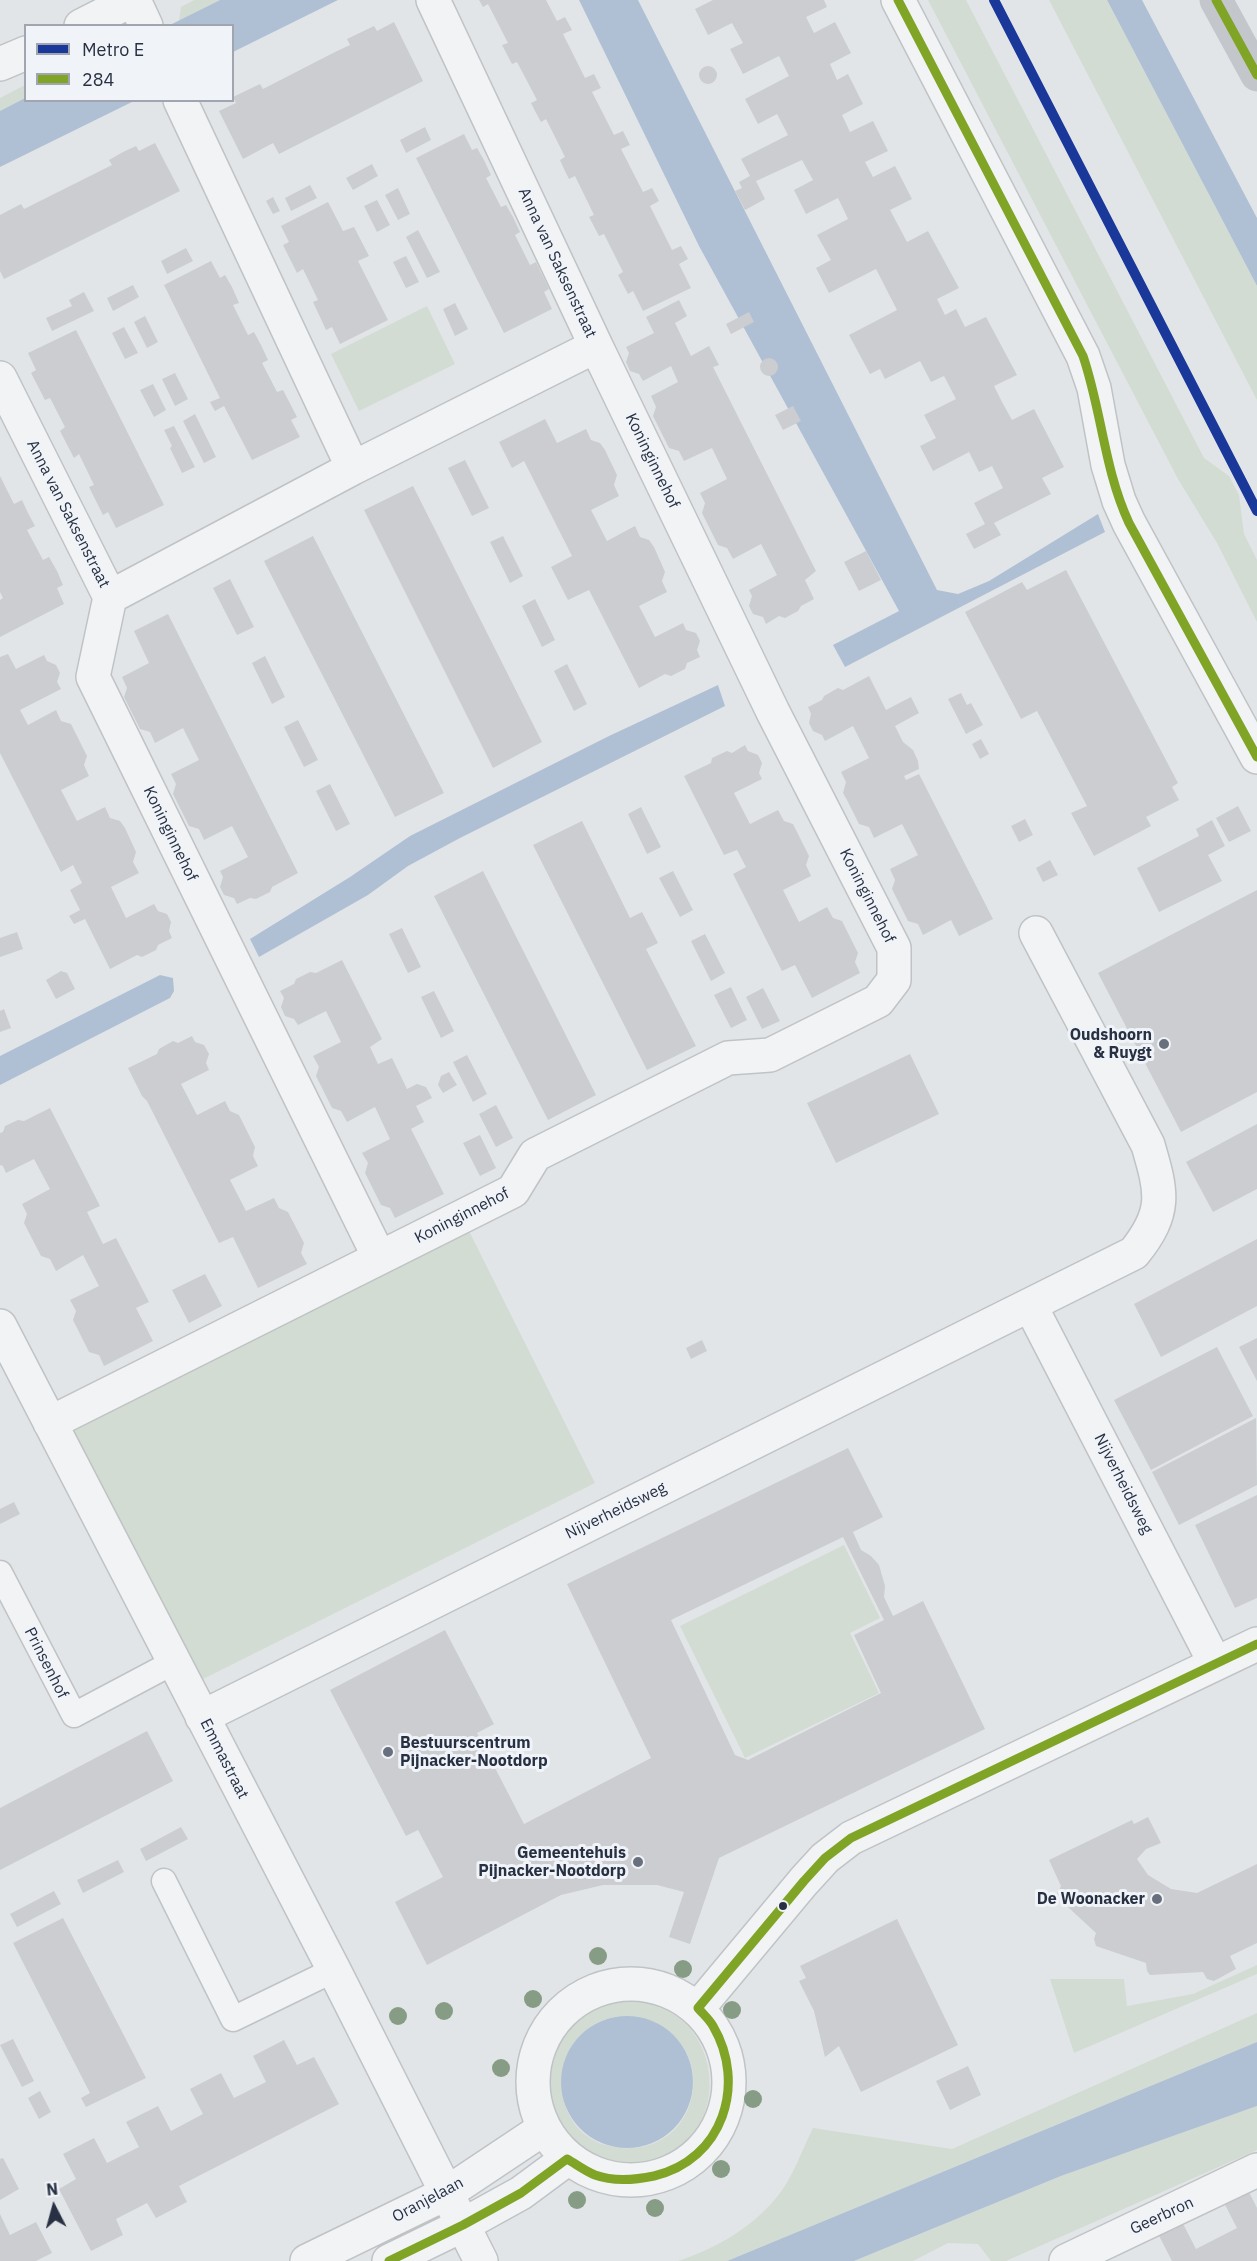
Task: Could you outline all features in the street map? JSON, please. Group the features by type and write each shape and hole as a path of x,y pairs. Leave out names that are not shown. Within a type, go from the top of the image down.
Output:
{"main road":[{"path":"1216,0 1257,75"}],"street":[{"name":"Anna van Saksenstraat","path":"0,378 110,597 353,468 596,346 433,0"},
{"path":"898,0 1083,356 1094,388 1108,465 1119,501 1129,523 1257,757"},
{"path":"89,24 140,12"},
{"path":"0,64 24,54"},
{"path":"181,102 353,468"},
{"name":"Koninginnehof","path":"50,1423 513,1191 535,1155 728,1058 770,1055 878,1001 894,980 894,948 773,712 596,346"},
{"name":"Koninginnehof","path":"110,597 93,677 380,1257"},
{"name":"Nijverheidsweg","path":"202,1717 1134,1253 1149,1234 1157,1216 1159,1201 1158,1179 1148,1144 1036,933"},
{"name":"Nijverheidsweg","path":"1030,1305 1215,1663"},
{"name":"Emmastraat","path":"3,1340 50,1423 334,1970 481,2261"},
{"path":"698,2008 804,1881 825,1858 851,1838 1257,1644"},
{"path":"615,1985 660,1986 698,2008 712,2025 720,2043 725,2060 729,2093 721,2124 705,2148 695,2158 667,2173 634,2179 619,2180 595,2175 567,2159 543,2129 534,2099 534,2069 537,2054 551,2026 571,2005 597,1990 615,1985"},
{"name":"Oranjelaan","path":"307,2261 447,2193 543,2129"},
{"path":"389,2261 463,2225 521,2193 567,2159"},
{"name":"Geerbron","path":"1066,2261 1257,2170"}],"lane":[{"name":"Prinsenhof","path":"0,1573 74,1715 174,1662"},
{"path":"164,1881 233,2019 334,1970"}],"shaded area":[{"path":"194,0 220,0 179,21 181,7"},
{"path":"928,0 966,0 1204,458 1229,476 1239,495 1244,534 1257,560 1257,622 1217,543 1178,479"},
{"path":"1049,0 1107,0 1257,286 1257,400"},
{"path":"24,86 24,99 0,111 0,98"},
{"path":"427,306 455,364 359,411 331,354"},
{"path":"469,1231 595,1483 199,1681 72,1430"},
{"path":"844,1545 880,1618 850,1633 879,1693 745,1758 680,1626"},
{"path":"1257,1965 1257,1974 1074,2053 1050,1979 1124,1979 1127,2006 1193,1994"},
{"path":"621,2000 658,2006 686,2024 703,2049 710,2079 706,2109 692,2136 667,2156 631,2165 617,2165 598,2160 581,2150 566,2136 555,2120 548,2101 545,2082 546,2064 552,2045 563,2029 589,2009","holes":["630,2016 660,2026 680,2043 691,2065 693,2089 687,2112 672,2132 651,2145 622,2148 594,2141 575,2125 565,2103 562,2079 568,2055 581,2035 602,2021"]},
{"path":"1257,2013 1257,2042 727,2261 678,2261 721,2243 759,2216 780,2193 813,2128 952,2149"},
{"path":"1257,2106 1257,2150 1006,2261 991,2261 978,2244 948,2243 913,2261 854,2261 1061,2176"}],"water":[{"path":"220,0 338,0 234,52 234,24 172,24"},
{"path":"579,0 638,0 937,590 958,594 989,581 1098,514 1105,532 845,667 833,645 899,611 699,246"},
{"path":"1107,0 1142,0 1257,218 1257,286"},
{"path":"24,99 24,102 132,102 0,167 0,111"},
{"path":"718,685 725,706 408,866 368,895 259,957 250,939 350,877 410,836 609,736"},
{"path":"160,975 173,978 174,991 170,998 0,1085 0,1056"},
{"path":"627,2016 652,2021 674,2035 688,2057 693,2082 688,2107 674,2129 652,2143 627,2148 602,2143 580,2129 566,2107 561,2082 566,2057 580,2035 602,2021"},
{"path":"1257,2042 1257,2106 1061,2176 854,2261 727,2261"}],"building":[{"path":"479,0 546,0 557,21 565,17 572,30 563,34 585,78 594,74 601,88 592,92 614,135 623,131 630,145 621,149 643,192 652,188 659,201 650,206 672,250 681,246 688,259 679,264 691,288 643,311 633,291 628,294 618,275 623,272 604,234 599,236 589,217 594,215 575,176 569,179 560,160 565,157 546,119 541,122 531,103 537,100 517,62 512,64 502,45 508,43 488,4 483,7"},
{"path":"713,0 824,0 827,7 806,17 814,33 835,22 851,53 830,64 837,80 848,74 863,104 842,115 850,132 873,121 888,151 865,162 873,177 895,166 912,199 890,210 907,242 928,231 959,288 937,299 945,315 956,309 965,327 986,317 1017,375 994,386 1002,402 1012,420 1034,409 1064,467 1042,478 1051,494 994,523 1001,535 974,549 966,534 985,524 974,503 1003,488 992,466 979,472 969,452 933,471 920,446 936,438 924,415 956,399 944,376 931,382 920,361 885,379 880,369 870,374 849,335 897,310 876,269 829,293 816,268 831,260 817,235 848,219 838,198 806,214 794,190 813,180 802,160 756,181 765,199 745,210 735,191 742,188 739,182 750,176 741,159 788,135 777,114 758,124 745,99 789,76 779,56 743,74 730,49 743,43 732,23 708,35 695,9"},
{"path":"394,22 423,81 279,154 273,143 243,159 219,111 236,103 234,97 260,84 263,89 350,45 347,39 374,26 377,31"},
{"path":"704,66 712,66 717,71 715,82 704,84 699,79 699,71"},
{"path":"425,127 431,140 406,153 400,140"},
{"path":"464,134 472,150 477,148 484,160 491,175 486,178 501,207 506,205 513,217 520,232 515,235 530,265 536,262 549,289 544,292 552,309 504,333 416,158"},
{"path":"155,143 180,191 4,279 0,271 0,215 21,204 24,209 112,165 109,160 123,152 136,146 139,151"},
{"path":"372,164 378,176 353,190 346,178"},
{"path":"310,185 317,198 291,211 285,198"},
{"path":"398,188 410,214 398,220 385,195"},
{"path":"273,197 280,211 273,214 266,201"},
{"path":"377,200 390,225 377,232 364,206"},
{"path":"328,202 343,231 354,227 369,256 358,261 388,320 340,344 332,327 326,330 313,302 318,300 303,269 297,273 283,245 289,242 281,226"},
{"path":"418,230 440,272 427,278 406,237"},
{"path":"186,248 193,261 167,274 161,261"},
{"path":"406,256 419,282 406,288 393,262"},
{"path":"211,261 220,278 225,275 232,287 239,303 233,305 248,335 254,332 268,360 262,363 277,392 283,390 297,417 291,420 300,437 252,460 224,406 215,411 212,406 210,402 220,398 164,285"},
{"path":"133,285 139,297 113,311 107,298"},
{"path":"84,292 94,311 52,331 46,318 72,306 69,300"},
{"path":"679,300 687,316 675,323 691,356 709,346 719,365 713,367 816,571 805,580 814,599 785,618 779,616 766,624 763,617 753,614 749,606 752,596 749,590 777,575 761,544 733,559 727,548 718,545 702,513 705,503 700,493 727,479 712,448 684,461 679,451 669,448 653,416 656,407 651,396 678,382 671,366 643,381 639,374 630,371 626,362 629,353 626,347 654,333 646,317"},
{"path":"455,303 468,329 455,336 443,309"},
{"path":"749,312 754,322 731,334 726,324"},
{"path":"145,316 158,342 147,348 134,322"},
{"path":"124,327 138,353 125,359 112,333"},
{"path":"76,330 164,505 116,528 108,512 103,515 89,487 94,485 79,454 74,458 60,431 65,427 50,398 45,400 31,373 36,370 28,353"},
{"path":"765,358 773,358 778,363 776,374 765,376 760,371 760,363"},
{"path":"175,373 188,399 175,406 162,379"},
{"path":"153,384 166,410 154,417 140,390"},
{"path":"793,406 801,421 783,430 775,415"},
{"path":"195,414 216,457 204,463 183,421"},
{"path":"545,419 557,443 586,429 591,440 600,443 605,450 617,475 614,485 619,496 591,510 607,541 635,526 640,537 649,540 654,547 665,572 662,581 667,592 639,606 655,637 683,623 686,630 696,633 700,641 697,650 700,657 687,663 685,669 671,676 665,674 639,688 589,590 568,600 551,567 572,556 524,461 512,468 499,442"},
{"path":"174,426 195,467 182,473 164,430"},
{"path":"465,460 489,508 472,516 448,468"},
{"path":"0,476 14,504 22,500 35,526 27,530 43,560 49,557 57,571 63,585 57,588 64,604 0,637 0,600 3,598 0,592"},
{"path":"413,486 542,742 493,768 364,510"},
{"path":"313,536 444,793 395,817 264,561"},
{"path":"503,536 523,576 510,583 490,542"},
{"path":"866,551 881,580 859,591 844,562"},
{"path":"1066,570 1178,783 1172,787 1179,800 1146,817 1151,826 1094,856 1071,813 1087,806 1037,711 1021,719 965,612 1022,582 1027,590"},
{"path":"230,579 254,627 237,635 213,588"},
{"path":"535,599 555,640 542,647 522,606"},
{"path":"168,614 298,873 256,899 250,898 237,904 234,898 224,895 220,887 223,877 220,871 248,857 232,826 204,840 199,829 189,826 173,794 176,784 171,774 199,760 183,728 155,743 150,732 140,729 124,697 127,688 122,677 149,663 134,631"},
{"path":"8,654 16,669 44,655 47,661 56,665 60,673 57,682 61,689 20,710 28,725 56,710 61,721 71,724 87,756 84,765 89,776 61,790 77,821 105,807 110,818 120,821 125,828 136,852 133,862 139,873 111,887 126,918 154,904 158,911 167,914 171,922 169,931 172,938 142,957 137,955 110,969 85,919 74,924 69,916 80,910 70,890 82,883 73,865 61,872 0,753 0,657"},
{"path":"265,656 285,697 272,704 252,663"},
{"path":"567,664 587,704 574,711 554,671"},
{"path":"869,676 886,710 911,697 919,713 895,726 903,742 913,750 919,769 904,776 906,780 919,774 993,919 959,936 951,920 923,935 918,924 908,921 892,889 895,880 890,869 918,855 902,824 874,838 869,827 859,824 843,793 846,782 841,772 869,758 853,726 825,741 822,735 813,731 809,723 811,714 808,707 838,688 843,690"},
{"path":"961,693 967,705 971,703 983,725 966,734 948,699"},
{"path":"298,720 318,760 304,767 284,727"},
{"path":"981,739 989,754 980,759 972,744"},
{"path":"745,745 748,751 758,755 762,763 759,773 762,779 734,793 750,824 778,810 784,821 793,824 809,856 806,865 811,876 783,890 799,922 827,907 833,918 842,921 858,953 855,962 860,973 812,998 795,965 782,971 733,874 746,867 737,850 724,855 684,776 711,763 712,758 727,751 732,753"},
{"path":"330,784 350,824 336,831 316,791"},
{"path":"1238,806 1251,831 1229,842 1216,818"},
{"path":"641,807 661,847 647,854 628,814"},
{"path":"1025,819 1033,835 1019,842 1011,826"},
{"path":"1212,820 1225,846 1208,855 1222,881 1159,912 1137,868 1199,836 1196,829"},
{"path":"582,821 630,918 642,912 658,943 646,949 696,1046 647,1070 533,845"},
{"path":"1050,860 1058,875 1043,882 1036,868"},
{"path":"483,871 596,1095 548,1120 434,896"},
{"path":"673,871 693,910 680,917 659,878"},
{"path":"1257,890 1257,1092 1181,1132 1098,973"},
{"path":"402,928 421,967 408,973 389,934"},
{"path":"17,932 23,949 0,957 0,938"},
{"path":"705,934 725,973 711,981 691,941"},
{"path":"342,960 382,1039 370,1047 378,1064 392,1058 407,1089 417,1084 426,1087 432,1098 416,1106 424,1122 411,1129 444,1194 395,1218 390,1208 381,1205 365,1173 368,1163 362,1153 390,1139 375,1107 347,1122 341,1111 332,1108 316,1076 319,1067 313,1056 341,1042 326,1011 298,1025 294,1019 285,1016 281,1007 284,998 280,991 310,972 316,973"},
{"path":"61,971 67,973 75,989 56,999 46,980"},
{"path":"731,987 747,1020 731,1028 714,995"},
{"path":"763,988 780,1021 762,1029 746,997"},
{"path":"434,991 454,1031 441,1038 421,997"},
{"path":"4,1009 11,1028 0,1032 0,1011"},
{"path":"192,1036 195,1042 204,1045 209,1054 206,1063 209,1070 181,1084 197,1115 225,1101 230,1111 239,1115 255,1147 253,1156 258,1166 230,1180 246,1211 274,1198 279,1208 288,1212 304,1243 301,1253 307,1264 258,1288 233,1237 219,1243 128,1068 157,1054 159,1049 173,1041 178,1043"},
{"path":"910,1054 939,1114 836,1163 807,1103"},
{"path":"467,1055 487,1094 473,1102 453,1062"},
{"path":"449,1072 457,1085 443,1093 438,1085 441,1076"},
{"path":"496,1105 513,1138 496,1147 479,1114"},
{"path":"50,1108 100,1206 87,1212 103,1244 116,1238 149,1302 136,1308 153,1341 104,1366 99,1355 89,1352 73,1320 76,1311 70,1300 99,1286 83,1255 56,1271 50,1259 41,1256 24,1223 27,1214 22,1204 50,1189 34,1159 6,1173 0,1165 0,1133 3,1132 5,1126 18,1120 24,1121"},
{"path":"1257,1124 1257,1189 1213,1212 1186,1162"},
{"path":"480,1135 496,1168 480,1176 463,1143"},
{"path":"1257,1239 1257,1306 1161,1357 1134,1304"},
{"path":"205,1274 222,1306 189,1323 172,1290"},
{"path":"1257,1338 1257,1381 1239,1347"},
{"path":"702,1340 707,1351 691,1359 686,1348"},
{"path":"1217,1347 1253,1416 1151,1470 1114,1400"},
{"path":"1256,1418 1257,1485 1179,1525 1152,1472"},
{"path":"848,1448 883,1517 853,1532 861,1550 879,1565 885,1586 884,1597 893,1616 923,1601 985,1729 719,1858 690,1944 669,1937 684,1892 657,1885 603,1885 561,1895 427,1965 395,1902 443,1877 418,1830 406,1836 330,1690 445,1630 494,1724 477,1733 524,1824 651,1758 567,1584","holes":["843,1537 884,1620 854,1635 881,1693 748,1760 735,1755 671,1620"]},
{"path":"1257,1495 1257,1598 1235,1608 1195,1525"},
{"path":"14,1502 20,1514 0,1524 0,1509"},
{"path":"147,1731 173,1781 0,1870 0,1808"},
{"name":"De Woonacker","path":"1148,1817 1161,1843 1146,1849 1137,1859 1148,1875 1171,1889 1197,1893 1257,1864 1257,1943 1230,1956 1236,1969 1214,1981 1207,1979 1203,1972 1150,1975 1146,1963 1096,1946 1094,1939 1096,1933 1056,1896 1061,1886 1049,1860 1132,1820 1134,1824"},
{"path":"181,1827 188,1839 146,1861 140,1849"},
{"path":"118,1860 124,1872 83,1893 77,1880"},
{"path":"54,1891 61,1904 17,1927 10,1914"},
{"path":"63,1918 146,2078 86,2107 81,2098 90,2093 13,1943"},
{"path":"897,1919 958,2045 861,2092 839,2046 825,2057 814,2011 799,1981 806,1978 800,1966"},
{"path":"13,2039 34,2081 22,2087 0,2045"},
{"path":"284,2040 297,2065 314,2057 339,2104 179,2186 187,2202 156,2218 147,2203 116,2219 123,2235 91,2251 59,2189 76,2179 63,2154 94,2138 107,2163 139,2147 126,2122 158,2106 171,2131 203,2114 190,2089 221,2073 234,2098 266,2082 253,2056"},
{"path":"968,2066 981,2095 950,2110 936,2081"},
{"path":"40,2091 51,2112 39,2119 28,2098"},
{"path":"3,2158 19,2189 0,2200 0,2159"},
{"path":"1245,2184 1257,2208 1257,2261 1172,2261 1156,2230 1180,2218 1196,2249 1237,2228 1221,2197"},
{"path":"0,2214 10,2235 36,2222 52,2253 36,2261 0,2261"}],"metro line":[{"name":"E","path":"994,0 1257,511"}],"transit line":[{"name":"284","path":"898,0 1083,356 1095,398 1108,461 1129,523 1257,757"},
{"name":"284","path":"1216,0 1257,75"},
{"name":"284","path":"698,2008 804,1881 825,1858 851,1838 1257,1644"},
{"name":"284","path":"567,2159 595,2175 610,2179 639,2179 678,2167 697,2154 712,2137 722,2117 727,2095 728,2072 723,2048 713,2026 698,2008"},
{"name":"284","path":"389,2261 463,2225 521,2193 567,2159"}],"place":[{"name":"Oudshoorn & Ruygt","path":"1164,1044"},
{"name":"Bestuurscentrum Pijnacker-Nootdorp","path":"388,1752"},
{"name":"Gemeentehuis Pijnacker-Nootdorp","path":"638,1862"},
{"name":"De Woonacker","path":"1157,1899"}]}
